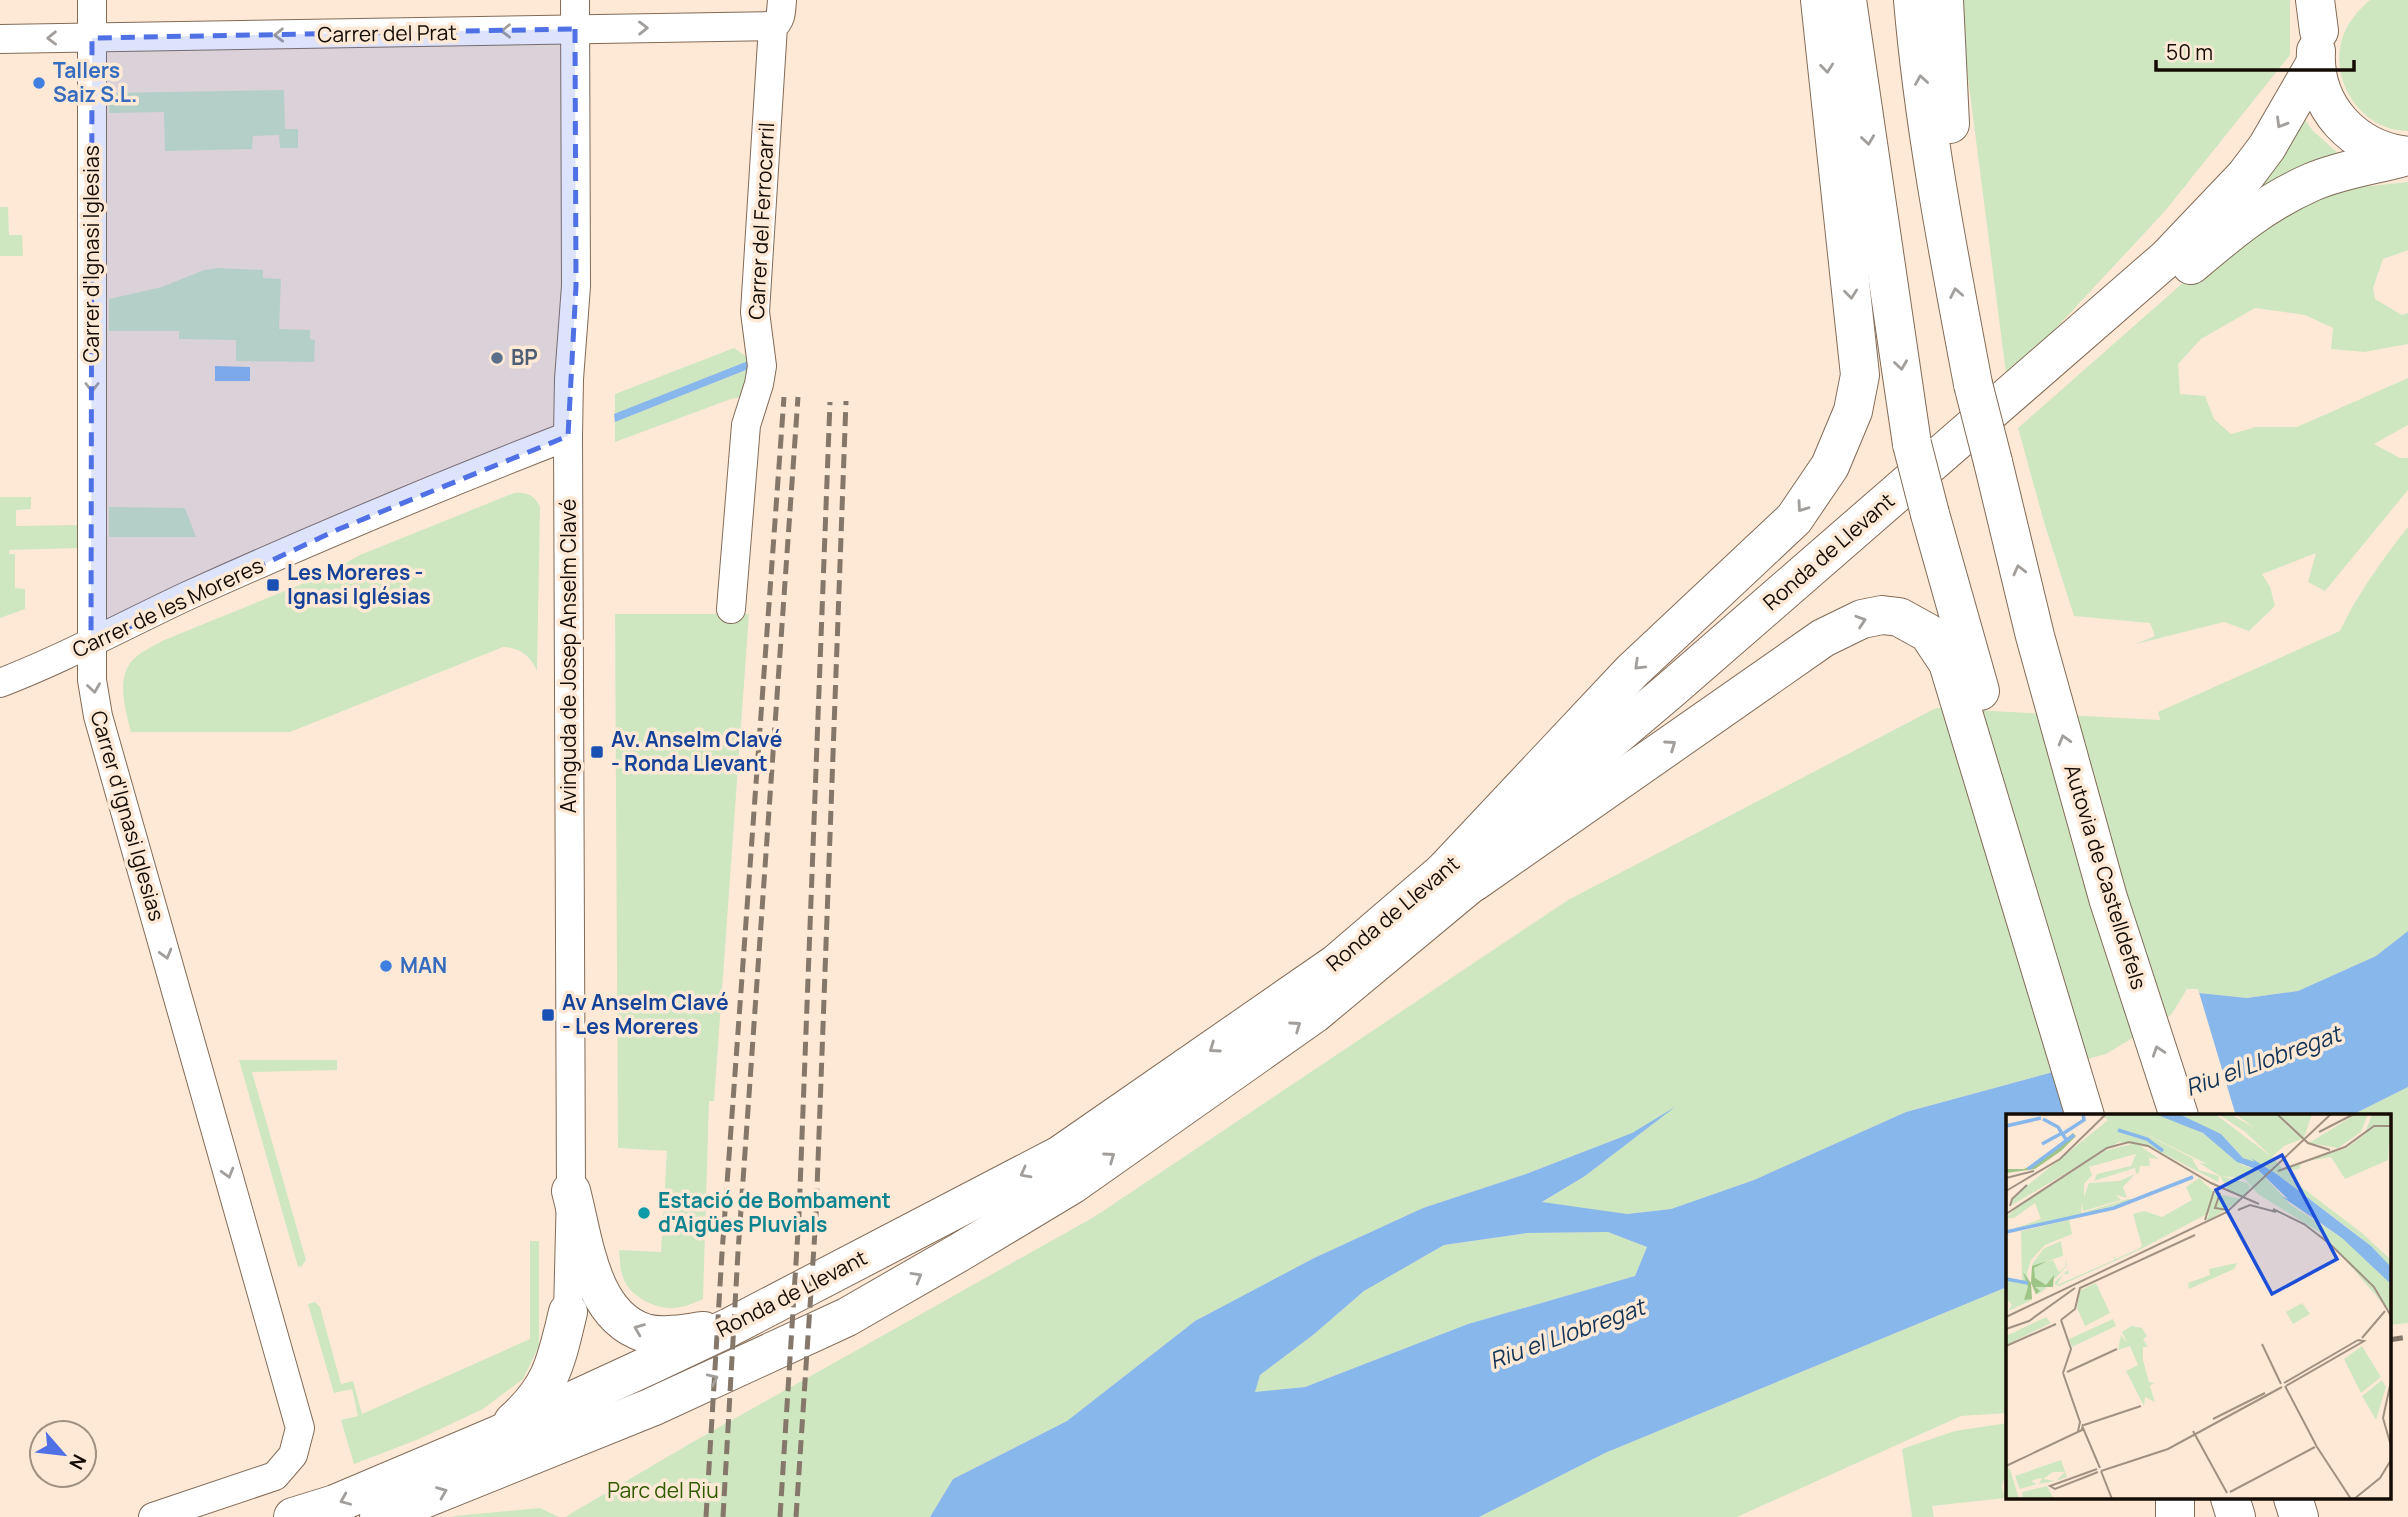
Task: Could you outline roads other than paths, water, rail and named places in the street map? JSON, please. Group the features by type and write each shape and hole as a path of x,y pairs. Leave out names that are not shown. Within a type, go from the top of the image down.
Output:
{"main road":[{"path":"1459,877 1632,671 1794,519 1830,466 1853,411 1860,374 1820,0"},
{"path":"1847,0 1912,444 1930,514 1959,661 2084,1114"},
{"path":"1913,0 1918,59 1943,220"},
{"path":"1943,220 1950,124 1944,0"},
{"name":"Ronda de Llevant","path":"379,1517 652,1407 847,1317 1073,1184 1314,1014 1588,759 2167,258 2246,175 2267,147 2321,24"},
{"name":"Ronda de Llevant","path":"2321,24 2325,101 2340,123 2359,140 2394,154 2408,156"},
{"name":"Ronda de Llevant","path":"293,1517 335,1504 603,1387 730,1327 1060,1155 1459,877 1677,703 2243,220 2314,181 2408,156"},
{"name":"Autovia de Castelldefels","path":"1943,220 1973,384 2035,636 2108,898 2178,1114"},
{"path":"1459,877 1823,638 1855,622 1882,615 1899,617 1928,633 1959,661 2026,848 2111,1114"},
{"path":"571,1191 594,1278 601,1295 617,1317 630,1326 656,1335 730,1327"},
{"path":"568,1312 585,1368 603,1387 652,1407"},
{"path":"498,1435 529,1408 544,1389 555,1367 568,1312"},
{"path":"2231,1500 2236,1517"},
{"path":"2294,1500 2299,1517"}],"street":[{"name":"Carrer d'Ignasi Iglesias","path":"92,0 92,680 98,716 300,1428 293,1455 275,1476 153,1517"},
{"name":"Avinguda de Josep Anselm Clavé","path":"568,1312 571,1191 568,436 576,286 575,0"},
{"name":"Carrer del Prat","path":"0,39 575,29 778,13"},
{"name":"Carrer del Ferrocarril","path":"731,609 746,425 762,366 755,312 778,13"},
{"name":"Carrer de les Moreres","path":"0,683 91,645 186,597 339,529 568,436"}],"water":[{"path":"748,361 751,368 615,422 614,414"},
{"path":"215,366 250,367 250,381 215,381"},
{"name":"Riu el Llobregat","path":"2408,931 2408,1087 2354,1114 2006,1114 2006,1287 1605,1453 1479,1517 930,1517 953,1479 1067,1421 1195,1321 1314,1258 1423,1208 1526,1174 1632,1133 1675,1107 1585,1176 1542,1202 1627,1214 1671,1209 1754,1180 1906,1112 2108,1057 2174,1017 2189,992 2247,998 2298,991 2376,956","holes":["1608,1232 1647,1247 1635,1276 1468,1324 1305,1387 1255,1392 1260,1375 1313,1335 1364,1291 1444,1245 1527,1233"]}],"railway":[{"path":"706,1517 722,1253 784,397"},
{"path":"723,1517 738,1252 798,397"},
{"path":"796,1517 816,1216 846,401"},
{"path":"780,1517 799,1215 830,402"},
{"path":"2390,1340 2408,1337"}],"place":[{"name":"Tallers Saiz S.L.","path":"39,83"},
{"name":"BP","path":"497,358"},
{"name":"Les Moreres - Ignasi Iglésias","path":"273,585"},
{"name":"Av. Anselm Clavé - Ronda Llevant","path":"597,752"},
{"name":"MAN","path":"386,966"},
{"name":"Av Anselm Clavé - Les Moreres","path":"548,1015"},
{"name":"Estació de Bombament d'Aigües Pluvials","path":"644,1213"}],"park label":[{"name":"Parc del Riu","path":"663,1491"}]}
